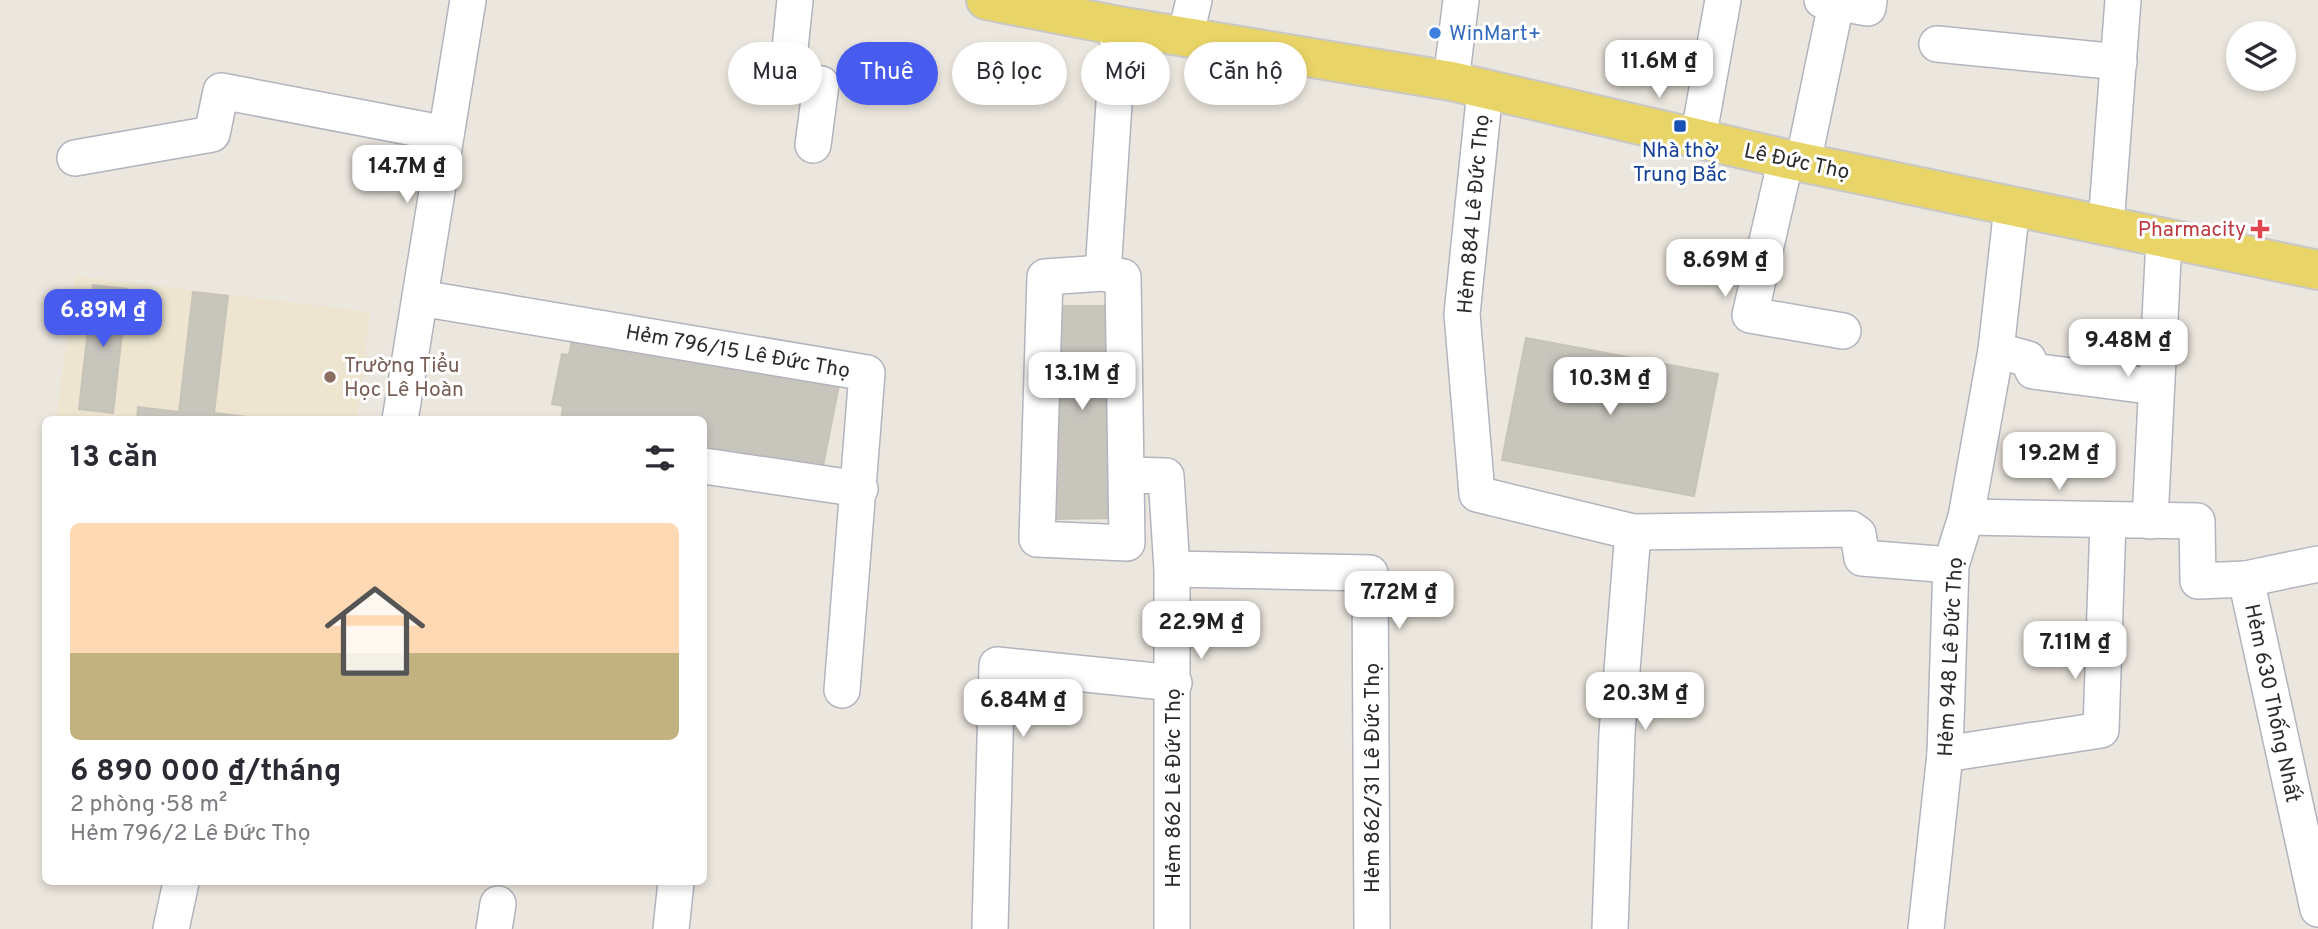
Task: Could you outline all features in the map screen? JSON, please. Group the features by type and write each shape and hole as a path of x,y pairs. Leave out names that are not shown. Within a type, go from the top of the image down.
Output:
{"main road":[{"name":"Lê Đức Thọ","path":"986,0 1119,26 1468,85 1794,161 2318,270"}],"street":[{"path":"409,416 420,298 468,0"},
{"path":"795,0 787,78 821,84 813,145"},
{"path":"1185,37 1194,0"},
{"path":"1461,0 1468,85"},
{"path":"1698,139 1723,0"},
{"path":"2106,225 2123,0"},
{"path":"1842,1 1750,315 1843,331"},
{"path":"1102,273 1119,26"},
{"path":"1937,44 2119,62"},
{"name":"Hẻm 884 Lê Đức Thọ","path":"1468,85 1462,314 1477,494 1633,531"},
{"path":"75,158 212,134 221,90 446,134"},
{"name":"Hẻm 948 Lê Đức Thọ","path":"1926,929 1945,754 1951,565 1966,517 1997,351 2012,207"},
{"path":"1966,517 2150,521 2164,239"},
{"path":"1102,273 1123,277 1127,543 1037,540 1045,277 1102,273"},
{"name":"Hẻm 796/15 Lê Đức Thọ","path":"420,298 867,373 860,489 842,690"},
{"path":"1997,351 2028,359 2033,371 2156,387"},
{"path":"707,466 860,489"},
{"name":"Hẻm 862 Lê Đức Thọ","path":"1127,475 1166,476 1172,569 1174,683 1172,929"},
{"name":"Hẻm 630 Thống Nhất","path":"2150,521 2197,521 2198,581 2246,579 2318,564"},
{"path":"1945,754 2101,730 2108,522"},
{"path":"1610,929 1617,733 1633,531 1851,529 1858,534 1862,558 1951,565"},
{"name":"Hẻm 862/31 Lê Đức Thọ","path":"1172,569 1370,573 1372,929"},
{"name":"Hẻm 630 Thống Nhất","path":"2246,579 2318,908"},
{"path":"990,929 997,666 1174,683"},
{"path":"171,929 180,885"},
{"path":"671,929 676,885"}],"shaded area":[{"path":"75,276 370,312 357,416 57,416"}],"building":[{"path":"93,285 127,289 113,413 79,409"},
{"path":"193,292 228,296 214,413 240,416 137,416 138,407 179,412"},
{"path":"1049,306 1115,306 1116,518 1050,519"},
{"path":"573,335 839,385 821,476 707,455 707,416 562,416 563,406 552,404 562,354 569,355"},
{"path":"1526,338 1718,374 1694,496 1502,460"}],"place":[{"name":"WinMart+","path":"1435,33"},
{"name":"Nhà thờ Trung Bắc","path":"1680,126"},
{"name":"Pharmacity","path":"2260,229"},
{"name":"Trường Tiểu Học Lê Hoàn","path":"330,377"}]}
